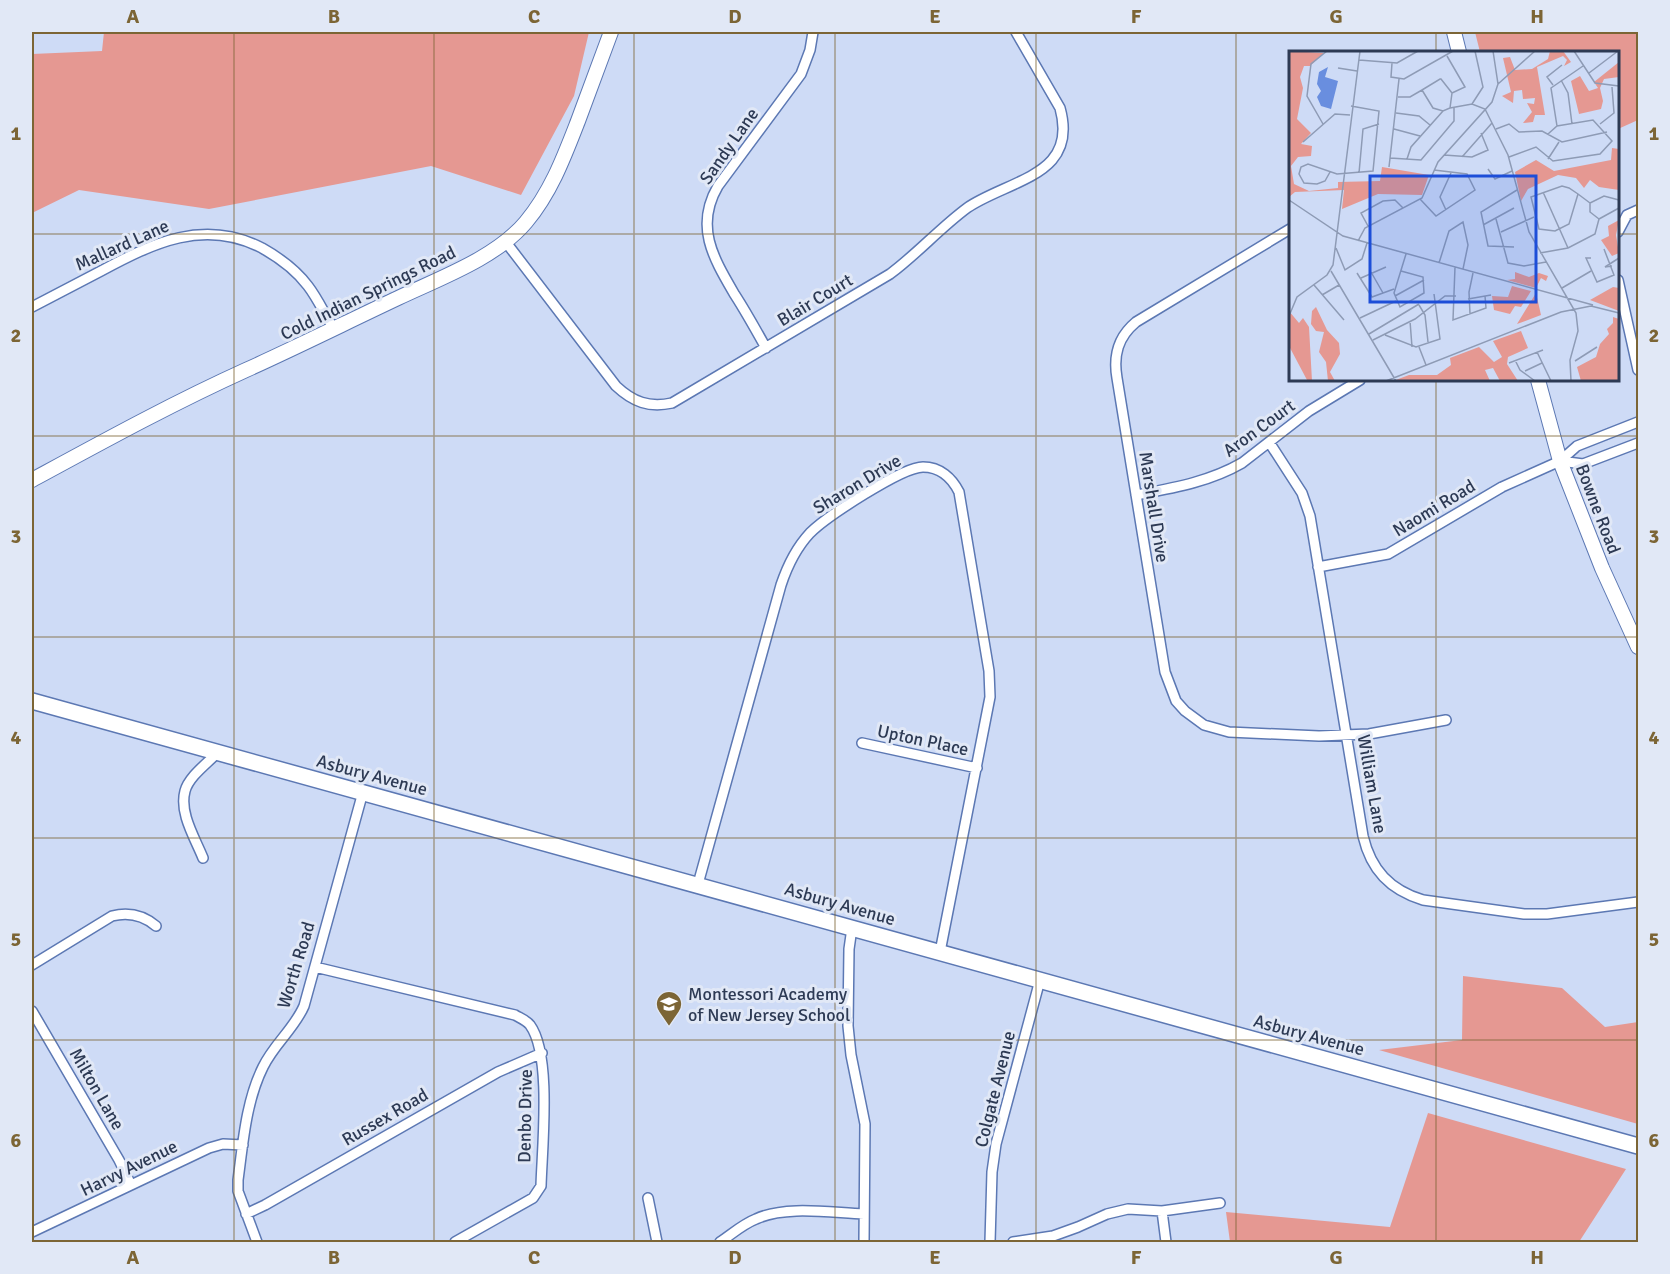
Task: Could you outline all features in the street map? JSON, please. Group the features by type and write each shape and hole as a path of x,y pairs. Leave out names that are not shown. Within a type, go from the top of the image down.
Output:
{"main road":[{"name":"Asbury Avenue","path":"32,701 1638,1146"}],"street":[{"name":"Cold Indian Springs Road","path":"32,480 234,375 445,276 505,241 542,202 555,179 611,32"},
{"name":"Sandy Lane","path":"766,348 714,257 708,236 709,207 718,186 801,74 810,51 813,32"},
{"name":"Blair Court","path":"505,241 616,386 639,403 651,405 672,403 890,274 969,207 1030,176 1053,159 1063,138 1063,119 1060,108 1016,32"},
{"path":"1454,32 1459,51"},
{"path":"1619,229 1627,215 1638,210"},
{"name":"Marshall Drive","path":"1289,230 1142,317 1122,337 1117,350 1115,365 1169,688 1180,706 1204,724 1229,732 1319,736 1369,734 1446,720"},
{"name":"Mallard Lane","path":"32,307 159,243 178,237 215,234 254,245 275,255 307,285 334,329"},
{"path":"1619,289 1638,370"},
{"name":"Aron Court","path":"1136,495 1187,486 1213,478 1242,463 1322,402 1358,381"},
{"name":"Bowne Road","path":"1538,381 1560,461 1602,568 1638,646"},
{"path":"1560,461 1577,446 1638,422"},
{"name":"William Lane","path":"1269,442 1306,502 1310,516 1366,849 1378,872 1399,890 1423,900 1524,914 1547,914 1638,902"},
{"path":"1560,461 1583,464 1638,443"},
{"name":"Naomi Road","path":"1318,567 1388,554 1502,487 1560,461"},
{"name":"Sharon Drive","path":"698,884 781,585 791,560 810,533 833,515 912,469 927,467 950,478 959,492 990,683 989,708 940,952"},
{"name":"Upton Place","path":"862,743 977,768"},
{"path":"203,858 185,814 185,791 218,752"},
{"name":"Worth Road","path":"257,1242 238,1191 250,1102 269,1056 300,1014 363,792"},
{"path":"32,965 112,916 136,915 156,926"},
{"path":"852,928 849,949 848,1026 851,1055 865,1124 864,1242"},
{"name":"Denbo Drive","path":"315,967 515,1015 531,1026 542,1053 544,1084 541,1186 533,1198 457,1242"},
{"name":"Colgate Avenue","path":"990,1242 992,1172 996,1144 1040,980"},
{"name":"Milton Lane","path":"32,1011 119,1160 131,1185"},
{"name":"Russex Road","path":"246,1214 498,1072 542,1053"},
{"name":"Harvy Avenue","path":"32,1232 209,1148 223,1144 243,1145"},
{"path":"648,1198 657,1242"},
{"path":"1013,1242 1053,1236 1112,1212 1137,1209 1162,1211 1220,1203"},
{"path":"1162,1211 1166,1242"},
{"path":"720,1242 747,1223 770,1214 785,1212 864,1214"}],"shaded area":[{"path":"104,32 589,32 574,96 521,195 431,166 209,209 79,190 32,213 32,54 102,51"},
{"path":"1475,32 1638,32 1638,120 1619,129 1619,51 1480,51"},
{"path":"1463,976 1562,988 1605,1027 1638,1022 1638,1124 1379,1050 1462,1040"},
{"path":"1428,1113 1626,1169 1579,1242 1230,1242 1226,1212 1390,1227"}],"place":[{"name":"Montessori Academy of New Jersey School","path":"669,1027"}]}
